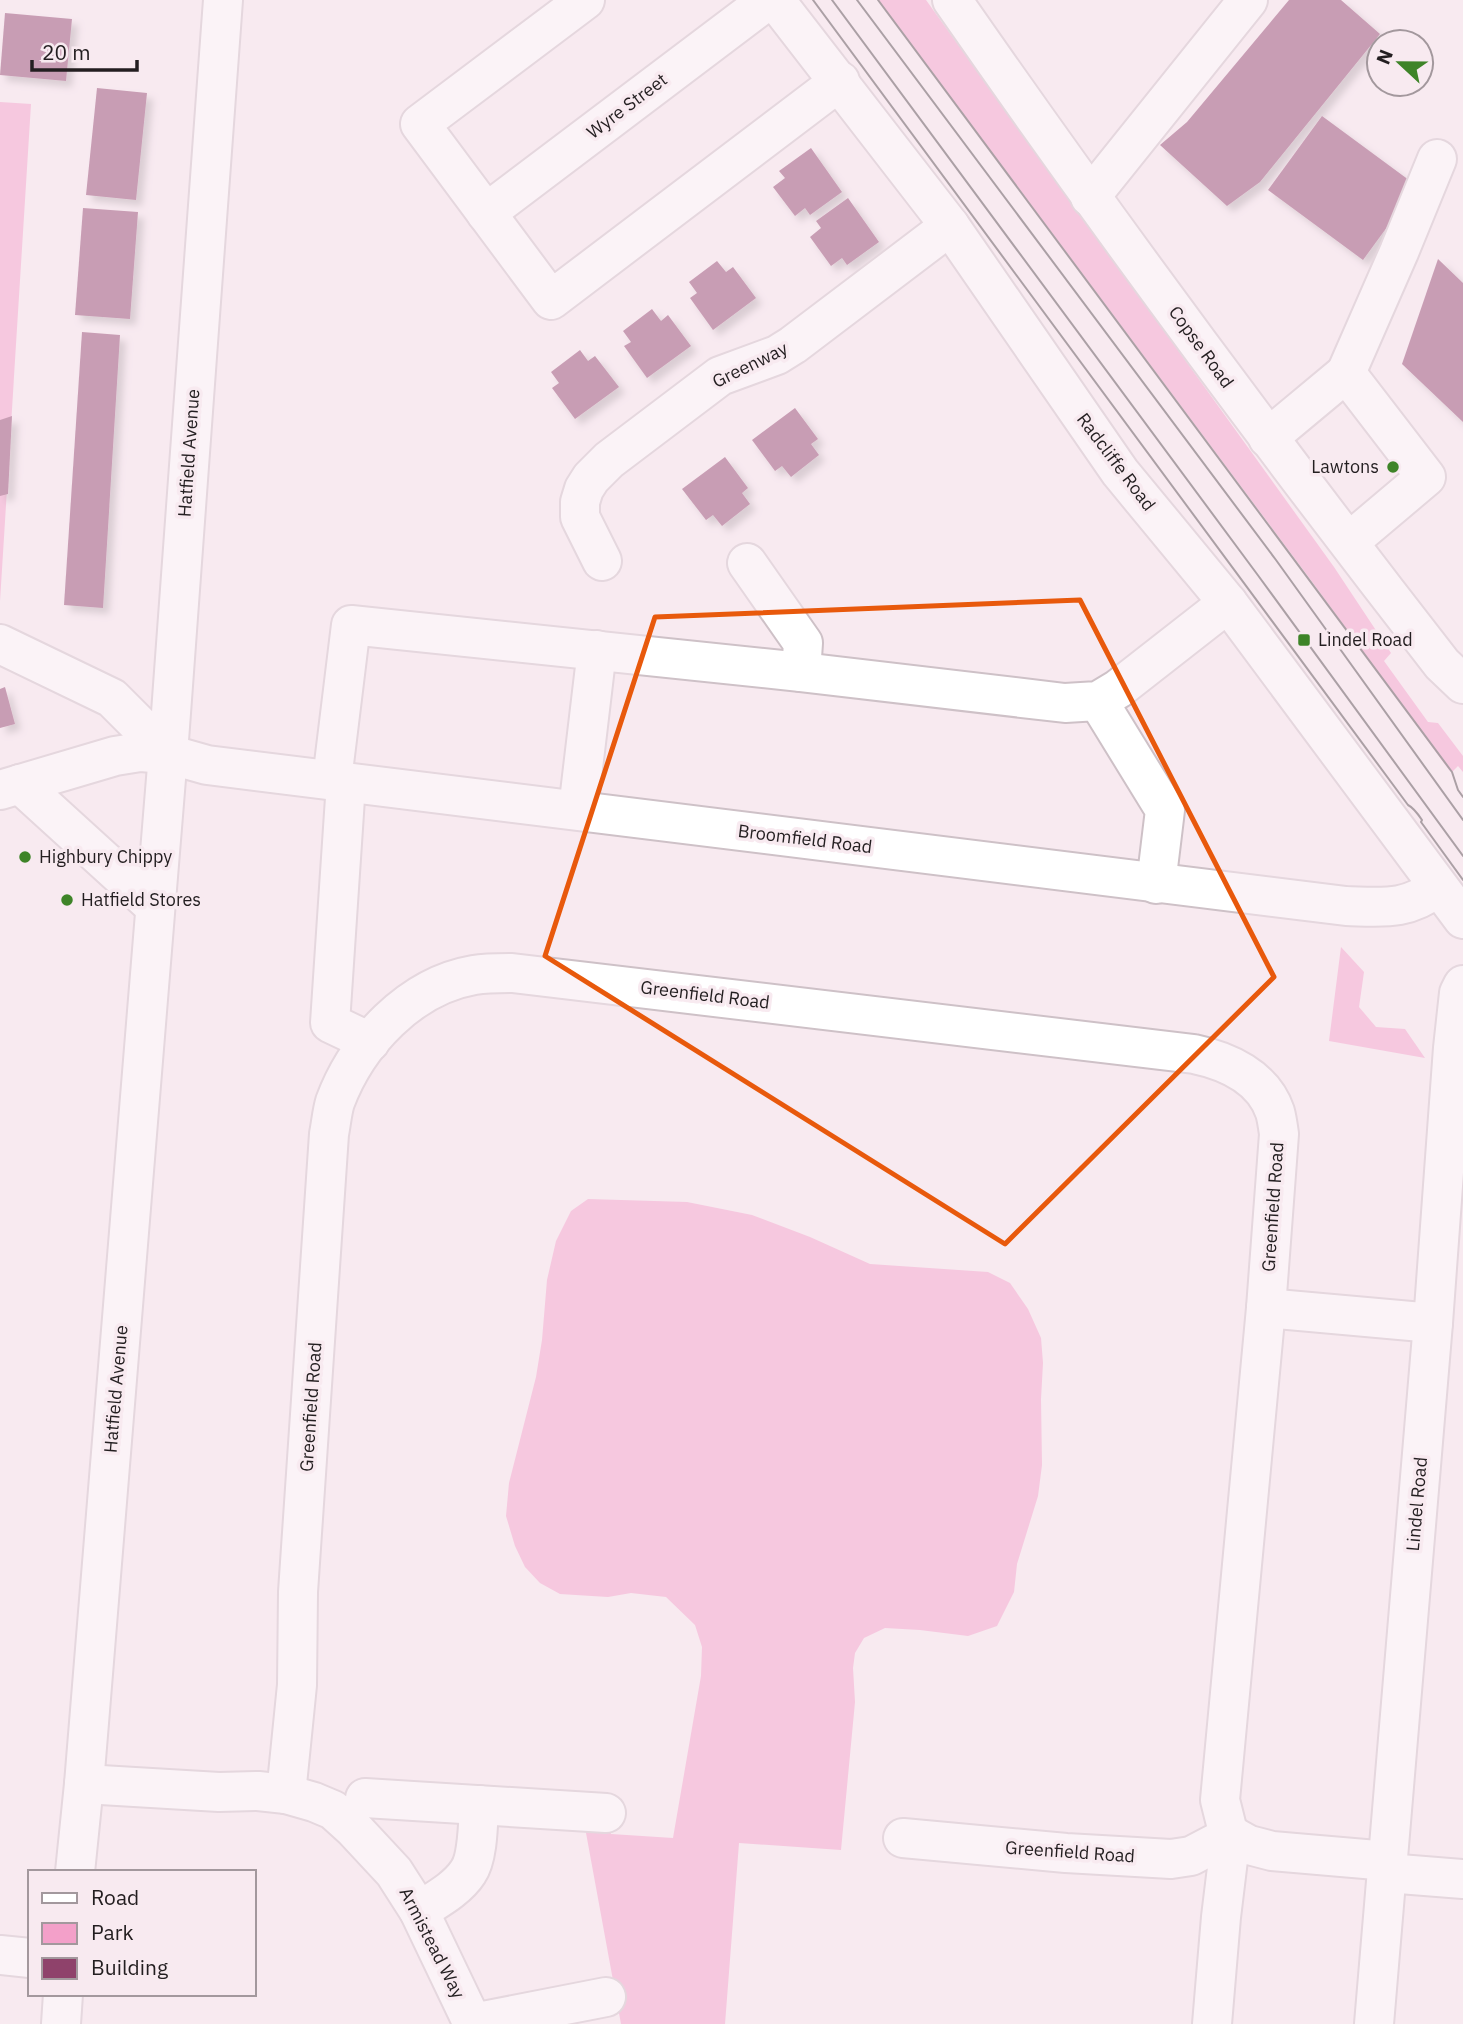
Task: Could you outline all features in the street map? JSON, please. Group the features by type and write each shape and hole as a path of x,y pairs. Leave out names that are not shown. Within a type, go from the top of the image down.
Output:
{"street":[{"name":"Hatfield Avenue","path":"75,1870 168,754 223,0"},
{"path":"585,0 420,124 551,300 839,81"},
{"name":"Wyre Street","path":"485,213 768,0"},
{"name":"Radcliffe Road","path":"775,0 950,226 1120,472 1228,603 1463,919"},
{"name":"Copse Road","path":"952,0 1090,197 1268,438 1443,664 1463,684"},
{"path":"1090,197 1248,0"},
{"path":"1268,438 1346,373 1437,159"},
{"name":"Greenway","path":"602,561 580,517 580,502 591,478 609,460 720,376 776,355 793,345 950,226"},
{"path":"1346,373 1426,477 1349,542"},
{"path":"747,563 803,643 801,672"},
{"path":"369,1042 330,1023 339,782 351,625 801,672 1065,703 1098,701 1118,689 1228,603"},
{"path":"0,644 112,698 168,754"},
{"path":"578,810 597,650"},
{"path":"1098,701 1165,810 1156,884"},
{"path":"10,787 115,756 140,752 168,754"},
{"name":"Broomfield Road","path":"168,754 207,765 1346,906 1393,908 1422,899 1438,887"},
{"path":"10,787 155,906"},
{"name":"Greenfield Road","path":"286,1794 297,1685 298,1592 329,1134 334,1104 349,1070 393,1015 444,983 474,975 512,972 1212,1058 1248,1075 1265,1093 1275,1111 1279,1134 1266,1308 1220,1800 1231,1835 1191,1856 1171,1859 1066,1853 903,1838"},
{"name":"Lindel Road","path":"1374,2024 1433,1323 1453,1048 1463,985"},
{"path":"1266,1308 1433,1323"},
{"path":"84,1784 286,1794"},
{"name":"Armistead Way","path":"286,1794 332,1810 354,1829 394,1872 419,1911 473,2023"},
{"path":"365,1798 606,1813"},
{"path":"419,1911 449,1892 470,1871 477,1839 479,1805"},
{"path":"1212,2024 1231,1835 1248,1845 1272,1851 1463,1878"},
{"path":"0,1955 28,1958"},
{"path":"61,2024 63,1996"},
{"path":"473,2023 606,1997"}],"highlighted area":[{"path":"1080,600 1274,977 1005,1244 545,956 655,617"}],"green space":[{"path":"878,0 926,0 1334,567 1391,653 1384,661 1428,722 1438,723 1463,756 1463,772 1458,766 1452,772 1449,770 1310,579"},
{"path":"0,102 31,104 0,601"},
{"path":"1341,947 1364,972 1359,1007 1376,1027 1405,1029 1425,1058 1329,1041"},
{"path":"588,1199 687,1202 752,1215 870,1264 988,1272 1010,1283 1028,1309 1041,1338 1042,1465 1038,1496 1017,1564 1014,1592 997,1626 968,1636 885,1628 864,1638 855,1653 853,1668 855,1702 841,1850 739,1843 725,2024 621,2024 582,1811 606,1813 611,1834 673,1838 701,1676 702,1647 695,1625 666,1597 631,1593 608,1597 560,1594 540,1583 525,1567 506,1516 509,1483 536,1377 547,1280 556,1241 571,1211"}],"building":[{"path":"1289,0 1341,0 1373,28 1365,28 1365,52 1260,182 1227,206 1160,145 1187,122"},
{"path":"5,13 72,19 66,81 0,75"},
{"path":"97,88 147,93 136,200 86,195"},
{"path":"1322,116 1417,186 1363,260 1268,190"},
{"path":"811,148 842,192 810,215 805,208 795,216 773,187 785,178 779,171"},
{"path":"848,198 879,242 847,265 842,258 831,266 810,237 821,228 816,221"},
{"path":"83,208 138,212 130,319 75,315"},
{"path":"1438,259 1463,283 1463,422 1402,364"},
{"path":"717,261 726,272 733,267 756,298 713,330 690,298 697,293 689,282"},
{"path":"652,309 661,321 668,315 691,346 647,378 624,346 631,342 623,331"},
{"path":"82,332 120,335 103,608 64,605"},
{"path":"580,350 588,361 595,356 619,387 575,419 552,388 559,383 551,372"},
{"path":"795,408 818,439 811,444 819,455 791,477 782,466 775,471 752,440"},
{"path":"12,416 8,494 0,496 0,420"},
{"path":"725,457 748,488 742,493 750,504 722,526 713,515 706,520 682,489"},
{"path":"5,687 15,724 0,728 0,689"}],"tram line":[{"path":"813,0 1408,805 1417,813 1463,880"},
{"path":"832,0 1463,856"},
{"path":"857,0 1276,560 1463,820"},
{"path":"878,0 1452,772 1463,797"}],"place":[{"name":"Lawtons","path":"1393,467"},
{"name":"Lindel Road","path":"1304,640"},
{"name":"Highbury Chippy","path":"25,857"},
{"name":"Hatfield Stores","path":"67,900"}]}
